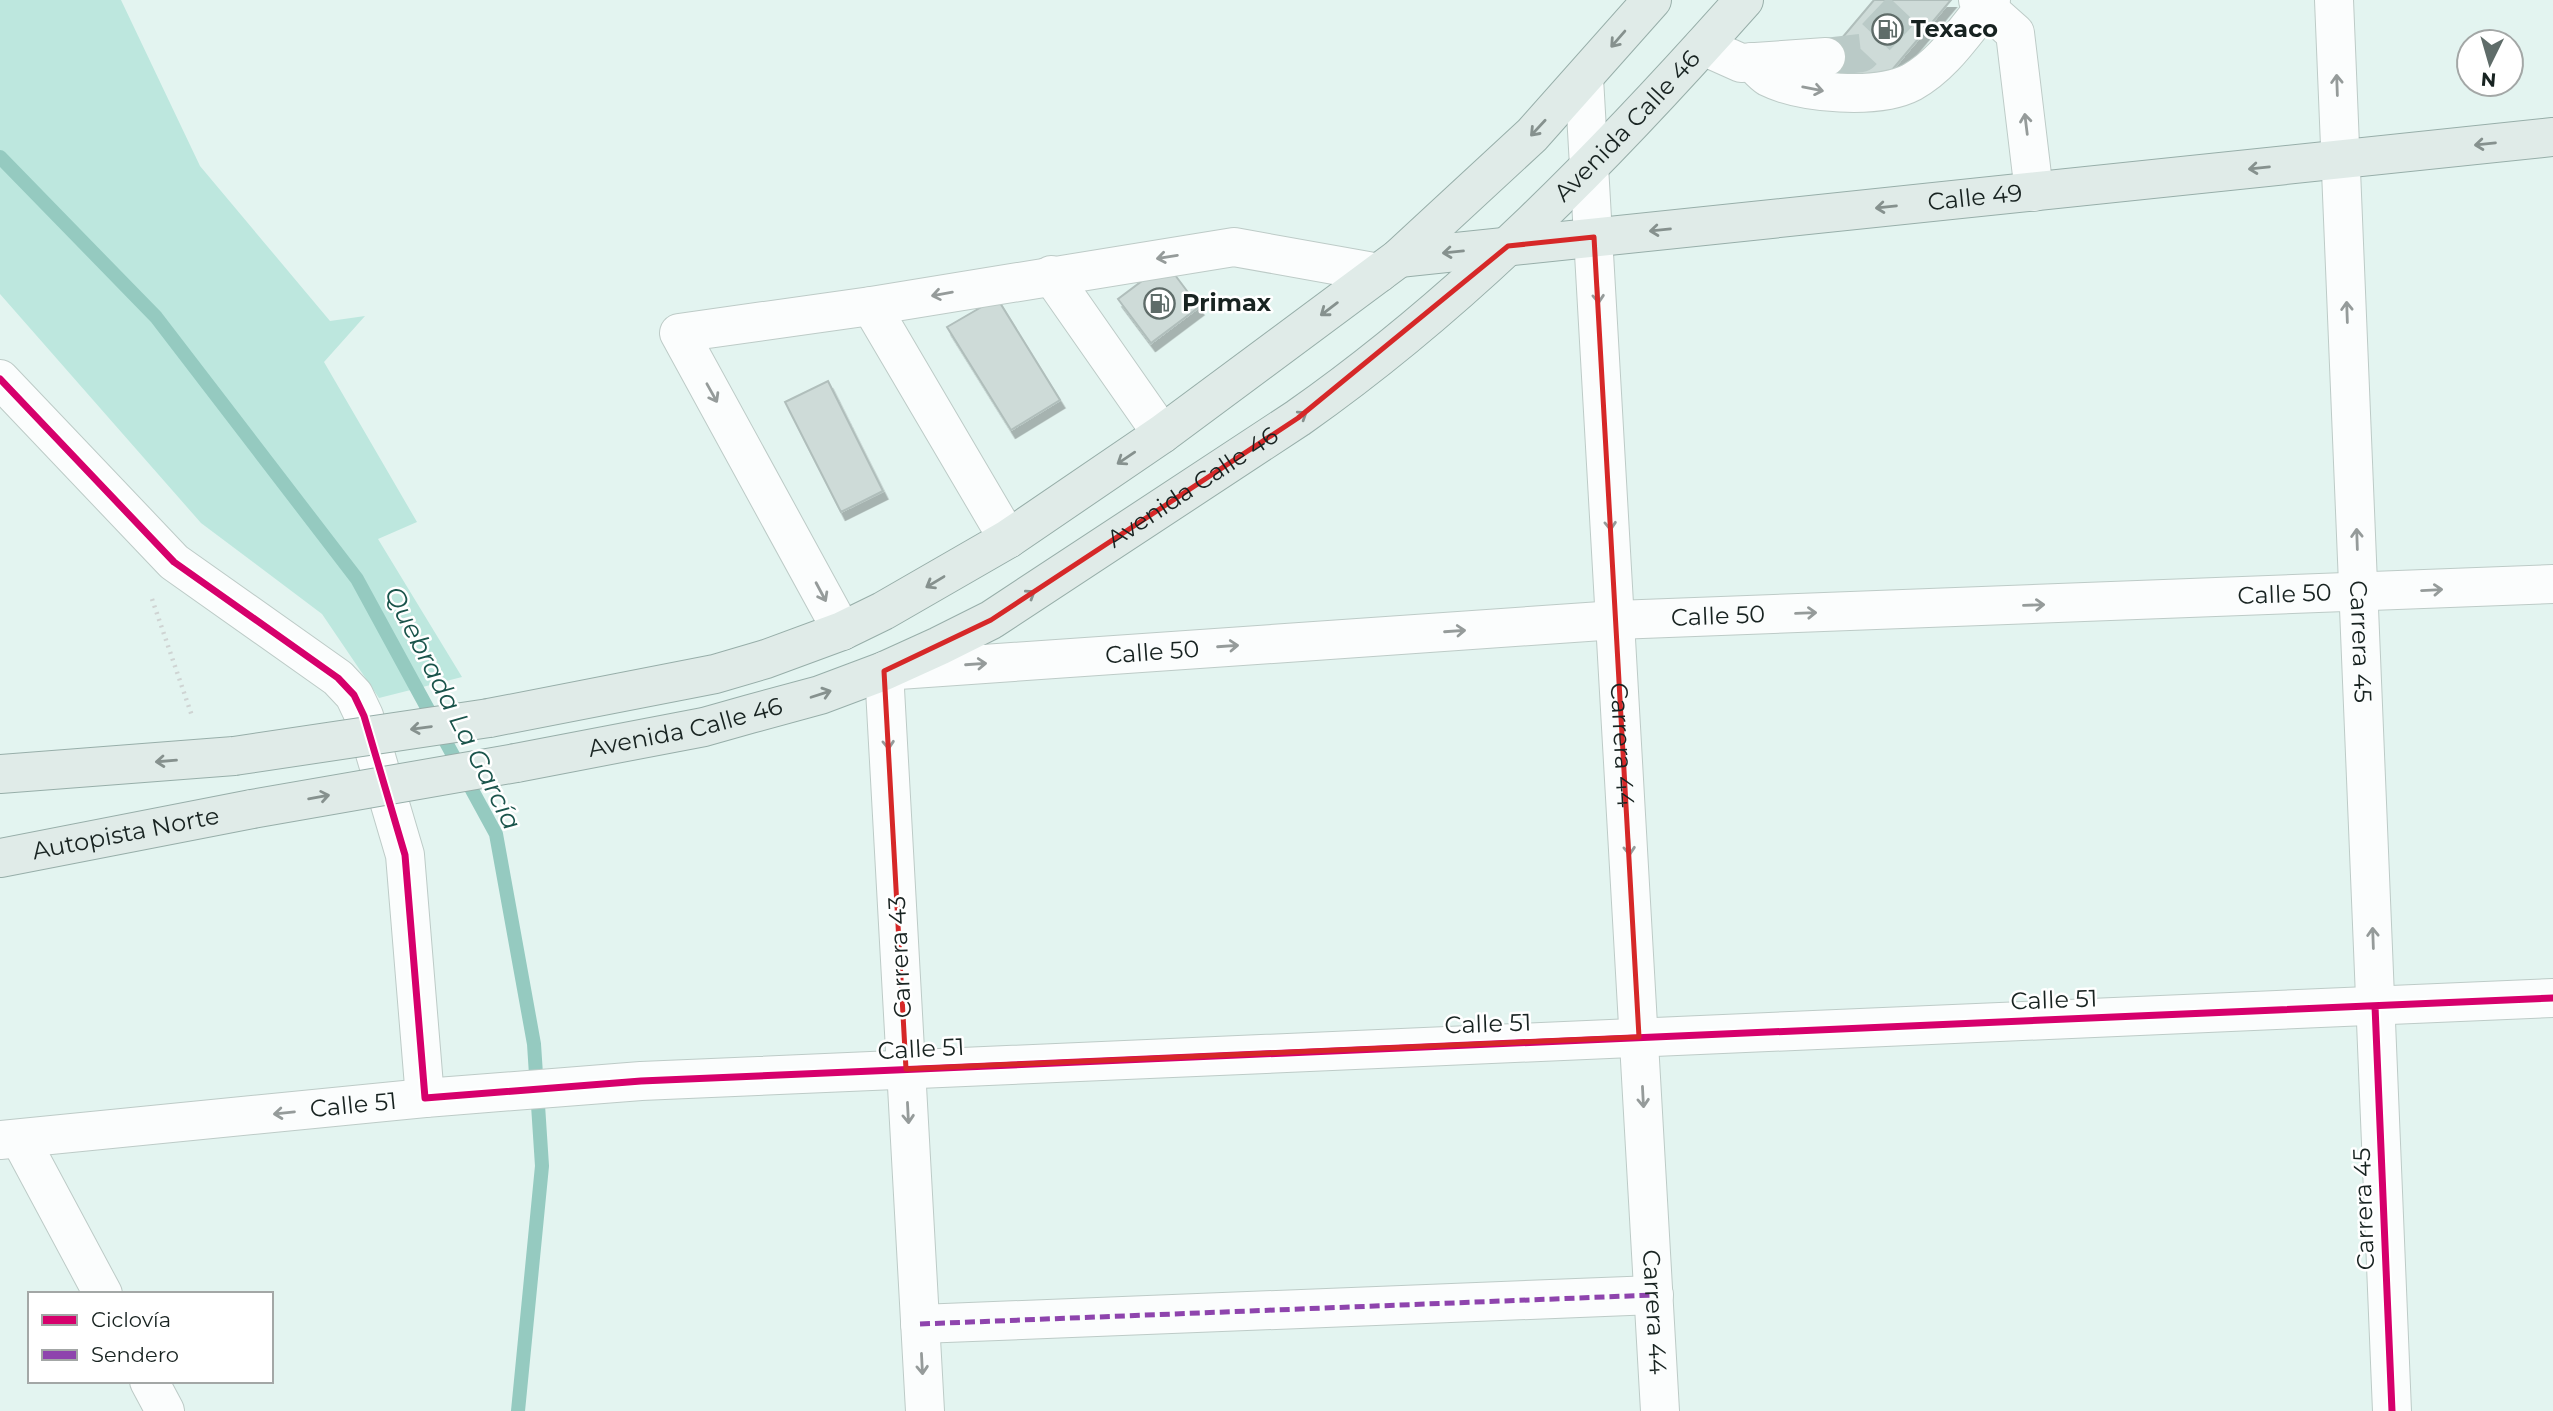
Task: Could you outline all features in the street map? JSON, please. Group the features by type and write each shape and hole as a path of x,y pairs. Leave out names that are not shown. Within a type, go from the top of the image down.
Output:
{"main road":[{"name":"Avenida Calle 46","path":"0,774 234,756 489,718 715,674 766,659 842,631 926,588 1008,538 1162,434 1389,266 1532,135 1653,0"},
{"name":"Avenida Calle 46","path":"252,809 704,727 820,695 884,671 991,620 1298,418 1378,358 1508,246 1590,165 1744,0"},
{"name":"Calle 49","path":"1389,266 1508,246 2553,137"},
{"name":"Autopista Norte","path":"0,858 252,809"}],"street":[{"name":"Carrera 45","path":"2334,0 2392,1411"},
{"path":"1752,62 1768,76 1802,87 1837,94 1883,91 1912,82 1949,52 1985,2 2015,33 2034,191"},
{"path":"1703,46 1741,63 1826,57"},
{"name":"Carrera 44","path":"1584,78 1661,1411"},
{"path":"842,631 680,333 872,306 1234,247 1389,266"},
{"path":"1051,275 1162,434"},
{"path":"872,306 1008,538"},
{"path":"0,379 174,562 338,678 355,695 364,716 405,855 425,1098"},
{"name":"Calle 50","path":"884,671 1616,620 2553,584"},
{"name":"Carrera 43","path":"884,671 925,1411"},
{"name":"Calle 51","path":"10,1139 425,1098 641,1081 2553,998"},
{"path":"10,1139 102,1292"},
{"path":"920,1324 1654,1295"},
{"path":"150,1383 165,1411"}],"path":[{"path":"152,597 196,727"}],"highlighted area":[{"path":"1594,237 1639,1037 906,1069 884,671 991,620 1298,418 1508,246"}],"green space":[{"path":"0,0 121,0 200,166 330,321 365,316 324,362 417,522 378,539 462,677 379,698 322,614 201,523 0,294"}],"building":[{"name":"Texaco","path":"1874,0 1951,0 1871,95 1826,57"},
{"name":"Primax","path":"1166,263 1199,307 1151,343 1118,299"},
{"path":"997,298 1060,400 1011,430 947,327"},
{"path":"828,381 883,491 841,512 785,402"}],"waterway":[{"name":"Quebrada La García","path":"0,157 156,317 357,579 496,834 534,1044 542,1166 518,1411"}],"tunnel":[{"path":"1826,57 1861,53 1911,0"}],"marked path":[{"path":"920,1324 1654,1295"}],"cycle path":[{"path":"0,379 174,562 338,678 354,695 364,716 405,855 425,1098 641,1081 2553,998"},
{"path":"2375,1006 2392,1411"}],"place":[{"name":"Texaco","path":"1888,29"},
{"name":"Primax","path":"1159,303"}]}
